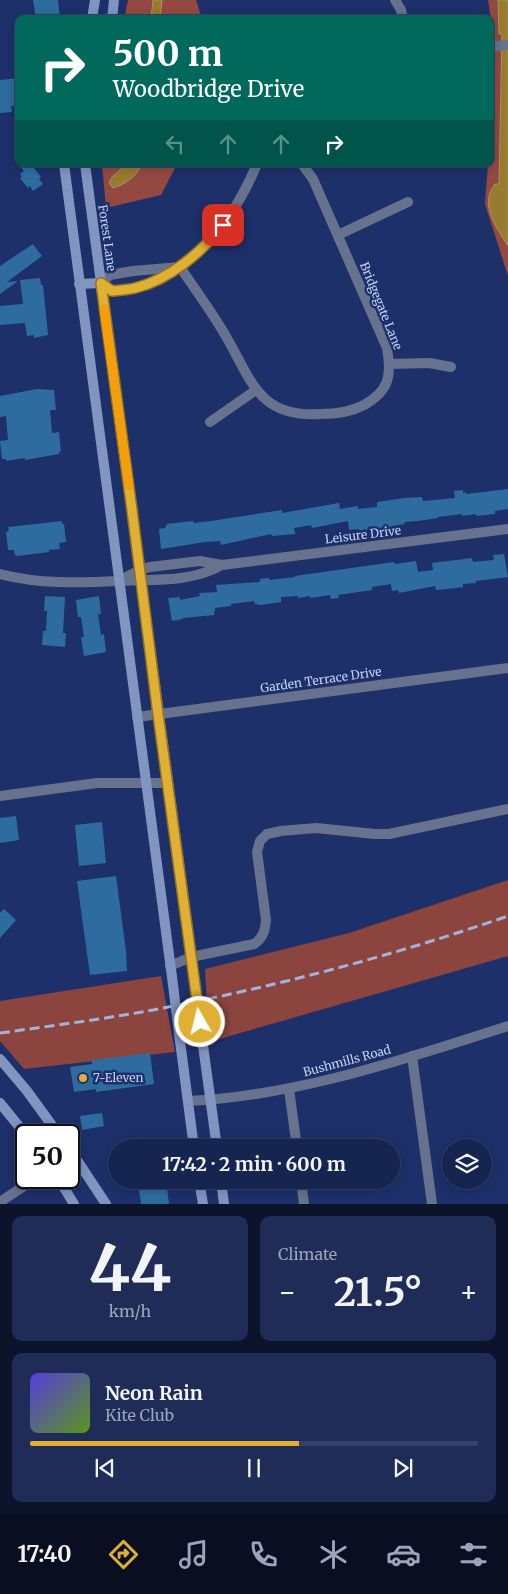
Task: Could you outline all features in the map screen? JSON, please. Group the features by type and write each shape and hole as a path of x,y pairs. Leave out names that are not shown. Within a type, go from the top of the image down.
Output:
{"main road":[{"path":"92,15 94,0"},
{"path":"112,15 114,0"},
{"path":"64,167 193,1139"},
{"name":"Forest Lane","path":"85,167 216,1139"},
{"path":"79,284 101,283"},
{"path":"2,1061 28,1091 51,1124"},
{"path":"0,1103 17,1124"},
{"path":"80,1165 106,1204"},
{"path":"65,1189 74,1204"},
{"path":"200,1189 203,1204"},
{"path":"222,1189 224,1204"}],"street":[{"path":"395,0 402,15"},
{"path":"494,47 508,45"},
{"path":"180,267 110,275 101,283 112,291 136,288 180,267 201,249 229,216 256,167"},
{"name":"Bridgegate Lane","path":"180,267 223,331 256,390 276,408 290,413 308,415 358,408 376,398 387,382 390,364 387,348 313,179 304,167"},
{"path":"338,235 408,202"},
{"path":"390,364 429,362 451,367"},
{"path":"210,422 256,390"},
{"name":"Leisure Drive","path":"0,574 50,582 142,582 200,575 222,565 508,529"},
{"name":"Leisure Drive","path":"119,581 140,570 200,561 222,565"},
{"name":"Garden Terrace Drive","path":"137,717 508,668"},
{"path":"0,796 96,783 168,783"},
{"path":"170,966 191,957 254,944 260,940 265,930 266,920 257,852 260,841 267,834 303,828 389,834 508,809"},
{"name":"Bushmills Road","path":"188,1101 210,1100 289,1089 412,1056 508,1026"},
{"path":"412,1056 432,1204"},
{"path":"289,1089 296,1139"},
{"path":"0,1202 20,1189"},
{"path":"302,1189 304,1204"}],"shaded area":[{"path":"128,0 196,0 201,15 125,15"},
{"path":"153,0 162,0 160,15 151,15"},
{"path":"488,0 508,0 508,276 485,204 488,167 494,167 494,15 490,15"},
{"path":"498,0 508,0 508,246 494,223 489,207 490,192 495,184 499,184 502,34 499,34"},
{"path":"102,167 175,167 161,195 106,208"},
{"path":"124,167 140,167 130,179 113,188 109,183 112,177"},
{"path":"508,880 508,956 209,1042 205,969 349,933"},
{"path":"161,976 175,1052 24,1069 0,1041 0,1001"}],"building":[{"path":"33,0 58,0 60,15 35,15"},
{"path":"15,78 15,106 11,106 12,112 0,113 0,80"},
{"path":"21,167 33,167 41,177 39,179 43,184 33,191 30,186 28,188 20,178 22,177 20,174 24,171"},
{"path":"33,244 42,256 7,282 18,281 0,294 0,266"},
{"path":"40,278 41,285 43,285 48,335 34,338 34,335 27,336 25,323 0,325 0,306 23,304 20,280"},
{"path":"37,389 54,390 56,410 50,410 52,433 59,432 61,451 59,454 6,461 6,459 2,459 0,441 8,440 6,416 0,417 0,396"},
{"path":"508,489 508,509 495,511 495,514 462,516 462,514 404,522 405,524 392,526 392,530 383,531 383,528 359,531 359,529 349,530 348,521 312,528 311,525 294,528 295,534 272,536 271,534 221,545 220,541 205,542 161,549 159,529 165,528 167,524 211,521 282,510 282,513 339,503 340,509 358,506 358,509 377,507 377,502 405,498 422,497 423,501 455,498 454,491 463,490 463,493 466,492 466,494"},
{"path":"62,521 66,542 59,543 60,549 17,556 14,550 8,550 6,532 9,531 8,527"},
{"path":"504,554 508,577 476,581 476,583 463,584 463,587 436,590 435,586 399,593 398,590 392,591 391,584 372,587 372,590 338,595 339,598 331,599 330,595 310,598 310,596 298,598 298,596 281,597 281,602 261,605 255,604 254,601 231,604 231,606 215,608 214,615 172,621 168,598 180,597 180,600 200,596 199,593 217,592 216,585 260,582 260,579 269,578 269,580 295,577 394,562 395,564 416,561 418,572 433,570 432,563 472,558 473,562 494,560 493,555"},
{"path":"45,596 65,597 63,633 66,633 65,647 42,645 43,631 46,631 47,611 44,611"},
{"path":"99,596 101,614 98,614 101,635 104,634 106,652 84,656 81,637 84,637 81,617 78,617 76,600"},
{"path":"16,816 19,840 0,843 0,818"},
{"path":"102,822 106,863 79,866 75,825"},
{"path":"116,876 127,971 90,975 77,881"},
{"path":"4,909 16,920 0,938 0,913"},
{"path":"150,1053 154,1084 96,1092 96,1089 74,1092 70,1067 92,1064 92,1060"},
{"name":"7-Eleven","path":"102,1113 104,1126 82,1130 80,1116"},
{"path":"167,1189 169,1204 141,1204 139,1190"}],"railway":[{"path":"0,1033 134,1013 288,981 377,957 508,916"}],"slow traffic":[{"path":"104,309 129,486"}],"place":[{"name":"7-Eleven","path":"83,1078"}],"route":[{"path":"200,1022 101,283 112,291 136,288 146,284 180,267 201,249 223,225"}]}
